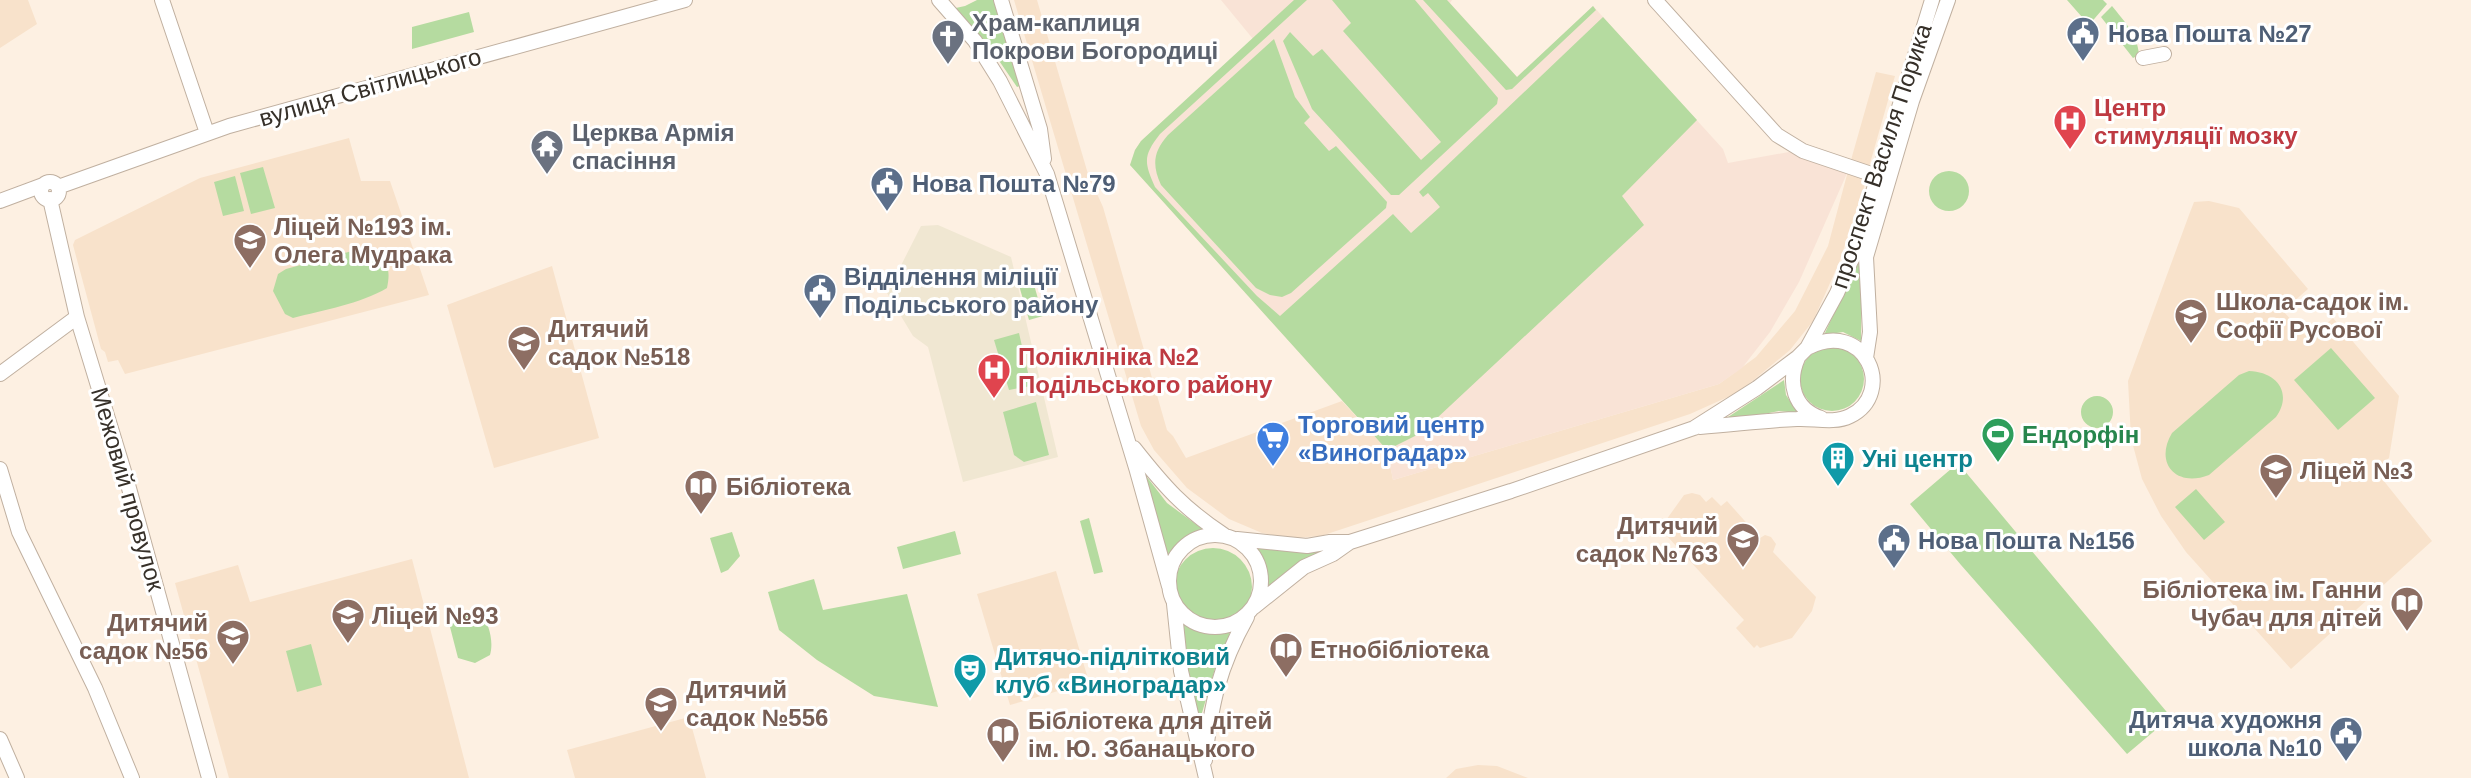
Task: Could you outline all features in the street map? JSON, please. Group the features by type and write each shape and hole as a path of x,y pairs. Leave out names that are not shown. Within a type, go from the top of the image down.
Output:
{"street":[{"path":"162,0 207,133"},
{"name":"вулиця Світлицького","path":"0,201 50,190 207,133 685,0"},
{"path":"939,0 975,41 1000,81 1047,174"},
{"path":"945,0 958,0"},
{"path":"1001,0 1040,129 1047,174 1174,602 1181,671 1205,773"},
{"path":"1655,0 1777,135 1803,151 1877,176"},
{"name":"проспект Василя Порика","path":"1825,420 1802,407 1795,396 1793,370 1837,293 1854,254 1932,0"},
{"name":"проспект Василя Порика","path":"1866,358 1870,332 1866,257 1912,101 1948,0"},
{"path":"2143,58 2164,54"},
{"name":"Межовий провулок","path":"50,190 77,317 127,481 209,778"},
{"path":"0,374 77,317"},
{"name":"проспект Василя Порика","path":"1229,538 1307,546 1350,542 1511,491 1694,428 1748,395 1819,341 1833,339 1858,348 1872,371 1869,397 1861,408 1850,416 1837,420 1797,419 1694,428"},
{"path":"1126,438 1176,500 1199,519 1248,549 1258,564 1261,591 1224,662 1214,694 1205,773"},
{"path":"0,469 19,532 95,688 132,778"},
{"path":"1169,586 1174,560 1184,547 1208,536 1229,538"},
{"name":"проспект Василя Порика","path":"1251,611 1304,567 1333,554 1350,542"},
{"path":"1174,602 1184,616 1208,627 1225,626 1251,611"},
{"path":"0,739 17,778"}],"shaded area":[{"path":"0,0 28,0 37,24 0,48"},
{"path":"1014,0 1037,0 1088,174 1103,207 1167,430 1186,458 1342,401 1387,450 1393,480 1719,384 1756,357 1795,311 1828,246 1848,171 1862,179 1865,184 1839,263 1813,321 1790,350 1739,392 1690,414 1321,536 1291,538 1262,533 1229,519 1187,488 1154,450 1141,426"},
{"path":"1221,0 1452,0 1450,3 1517,77 1593,6 1723,149 1728,163 1789,152 1848,171 1799,282 1770,332 1742,368 1719,384 1393,480 1387,450 1130,165 1141,141 1253,39"},
{"path":"1876,72 1895,76 1869,167 1851,160"},
{"name":"Ліцей №193 ім. Олега Мудрака","path":"349,138 361,181 390,181 429,295 125,374 118,360 108,362 101,349 73,245 75,240 200,178"},
{"name":"Ліцей №3","path":"2209,201 2239,208 2308,289 2283,311 2309,339 2333,318 2399,396 2389,458 2375,470 2432,541 2291,669 2186,552 2161,516 2142,479 2131,438 2128,381 2194,202"},
{"name":"Поліклініка №2 Подільського району","path":"938,225 1011,257 1058,457 963,482 928,347 913,336 887,293 921,226"},
{"name":"Дитячий садок №518","path":"552,266 599,438 494,468 447,305"},
{"name":"Дитячий садок №763","path":"1684,495 1700,495 1706,502 1712,497 1721,506 1727,501 1760,538 1765,535 1771,537 1776,544 1773,552 1816,597 1812,611 1792,638 1760,648 1757,645 1754,648 1736,628 1744,620 1667,536 1664,523"},
{"name":"Ліцей №93","path":"412,559 469,778 229,778 175,583 238,565 250,602"},
{"path":"1056,571 1089,682 1010,705 977,594"},
{"name":"Дитячий садок №556","path":"689,717 706,778 575,778 567,750"},
{"path":"1478,765 1497,766 1528,778 1446,778 1456,769"}],"green space":[{"path":"977,0 995,0 1022,85 1017,87 989,46 951,9"},
{"path":"1294,0 1307,0 1160,134 1150,148 1147,159 1155,187 1257,296 1280,316 1393,214 1411,233 1440,207 1428,193 1423,197 1419,192 1603,17 1697,120 1622,196 1644,225 1421,433 1387,450 1130,165 1141,141"},
{"path":"1332,0 1415,0 1498,98 1497,104 1399,195 1391,195 1312,109 1283,41 1290,32 1313,56 1322,49 1421,160 1441,142 1343,31 1351,23"},
{"path":"1423,0 1447,0 1517,77 1593,6 1596,10 1512,89 1506,90"},
{"path":"2067,0 2103,0 2107,4 2089,25"},
{"path":"2112,6 2136,41 2139,55 2133,58 2101,17"},
{"path":"469,12 474,32 412,49 412,27"},
{"path":"1274,39 1295,97 1310,117 1304,123 1329,151 1336,146 1387,202 1386,208 1291,293 1282,297 1256,288 1161,185 1155,165 1159,147 1168,135"},
{"path":"263,167 275,208 251,214 240,173"},
{"path":"1949,171 1963,177 1969,191 1963,205 1949,211 1935,205 1929,191 1935,177"},
{"path":"235,176 244,211 223,216 214,182"},
{"path":"363,248 381,253 388,270 387,288 329,309 293,318 285,314 273,291 278,274 286,269"},
{"path":"1862,253 1861,341 1843,332 1824,335"},
{"path":"1030,271 1043,316 1029,320 1016,275"},
{"path":"1019,333 1031,386 1009,390 994,340"},
{"path":"1832,347 1855,356 1864,379 1855,402 1832,411 1809,402 1800,379 1809,356"},
{"path":"2331,348 2375,398 2338,430 2294,380"},
{"path":"2249,371 2267,375 2279,385 2283,400 2276,417 2209,475 2187,478 2171,470 2166,454 2172,433 2239,375"},
{"path":"1784,380 1786,395 1798,413 1779,411 1719,423"},
{"path":"2097,396 2108,401 2113,412 2108,423 2097,428 2086,423 2081,412 2086,401"},
{"path":"1036,402 1049,455 1024,462 1014,455 1003,412"},
{"path":"1958,463 2171,717 2127,754 1910,504"},
{"path":"1140,468 1167,503 1201,528 1201,532 1180,543 1169,559"},
{"path":"2196,489 2225,522 2204,540 2175,507"},
{"path":"1089,518 1103,572 1094,574 1080,521"},
{"path":"955,531 961,554 903,569 897,547"},
{"path":"732,532 740,556 728,570 721,573 710,538"},
{"path":"1213,548 1228,551 1240,560 1249,572 1252,587 1249,602 1240,614 1228,623 1213,626 1198,623 1186,614 1177,602 1174,587 1177,572 1186,560 1198,551"},
{"path":"1256,548 1291,551 1319,549 1321,554 1264,593 1265,569"},
{"path":"814,579 823,610 907,594 938,707 874,696 817,660 779,630 768,592"},
{"path":"480,612 491,638 490,655 475,663 458,658 450,627 459,614"},
{"path":"1179,619 1202,631 1228,631 1230,635 1217,662 1199,723 1195,723"},
{"path":"311,644 322,685 297,692 286,651"}],"place":[{"name":"Нова Пошта №27","path":"2083,63"},
{"name":"Храм-каплиця Покрови Богородиці","path":"948,66"},
{"name":"Центр стимуляції мозку","path":"2070,151"},
{"name":"Церква Армія спасіння","path":"547,176"},
{"name":"Нова Пошта №79","path":"887,213"},
{"name":"Ліцей №193 ім. Олега Мудрака","path":"250,270"},
{"name":"Відділення міліції Подільського району","path":"820,320"},
{"name":"Школа-садок ім. Софії Русової","path":"2191,345"},
{"name":"Дитячий садок №518","path":"524,372"},
{"name":"Поліклініка №2 Подільського району","path":"994,400"},
{"name":"Ендорфін","path":"1998,464"},
{"name":"Торговий центр «Виноградар»","path":"1273,468"},
{"name":"Уні центр","path":"1838,488"},
{"name":"Ліцей №3","path":"2276,500"},
{"name":"Бібліотека","path":"701,516"},
{"name":"Дитячий садок №763","path":"1743,569"},
{"name":"Нова Пошта №156","path":"1894,570"},
{"name":"Бібліотека ім. Ганни Чубач для дітей","path":"2407,633"},
{"name":"Ліцей №93","path":"348,645"},
{"name":"Дитячий садок №56","path":"233,666"},
{"name":"Етнобібліотека","path":"1286,679"},
{"name":"Дитячо-підлітковий клуб «Виноградар»","path":"970,700"},
{"name":"Дитячий садок №556","path":"661,733"},
{"name":"Дитяча художня школа №10","path":"2346,763"},
{"name":"Бібліотека для дітей ім. Ю. Збанацького","path":"1003,764"}]}
